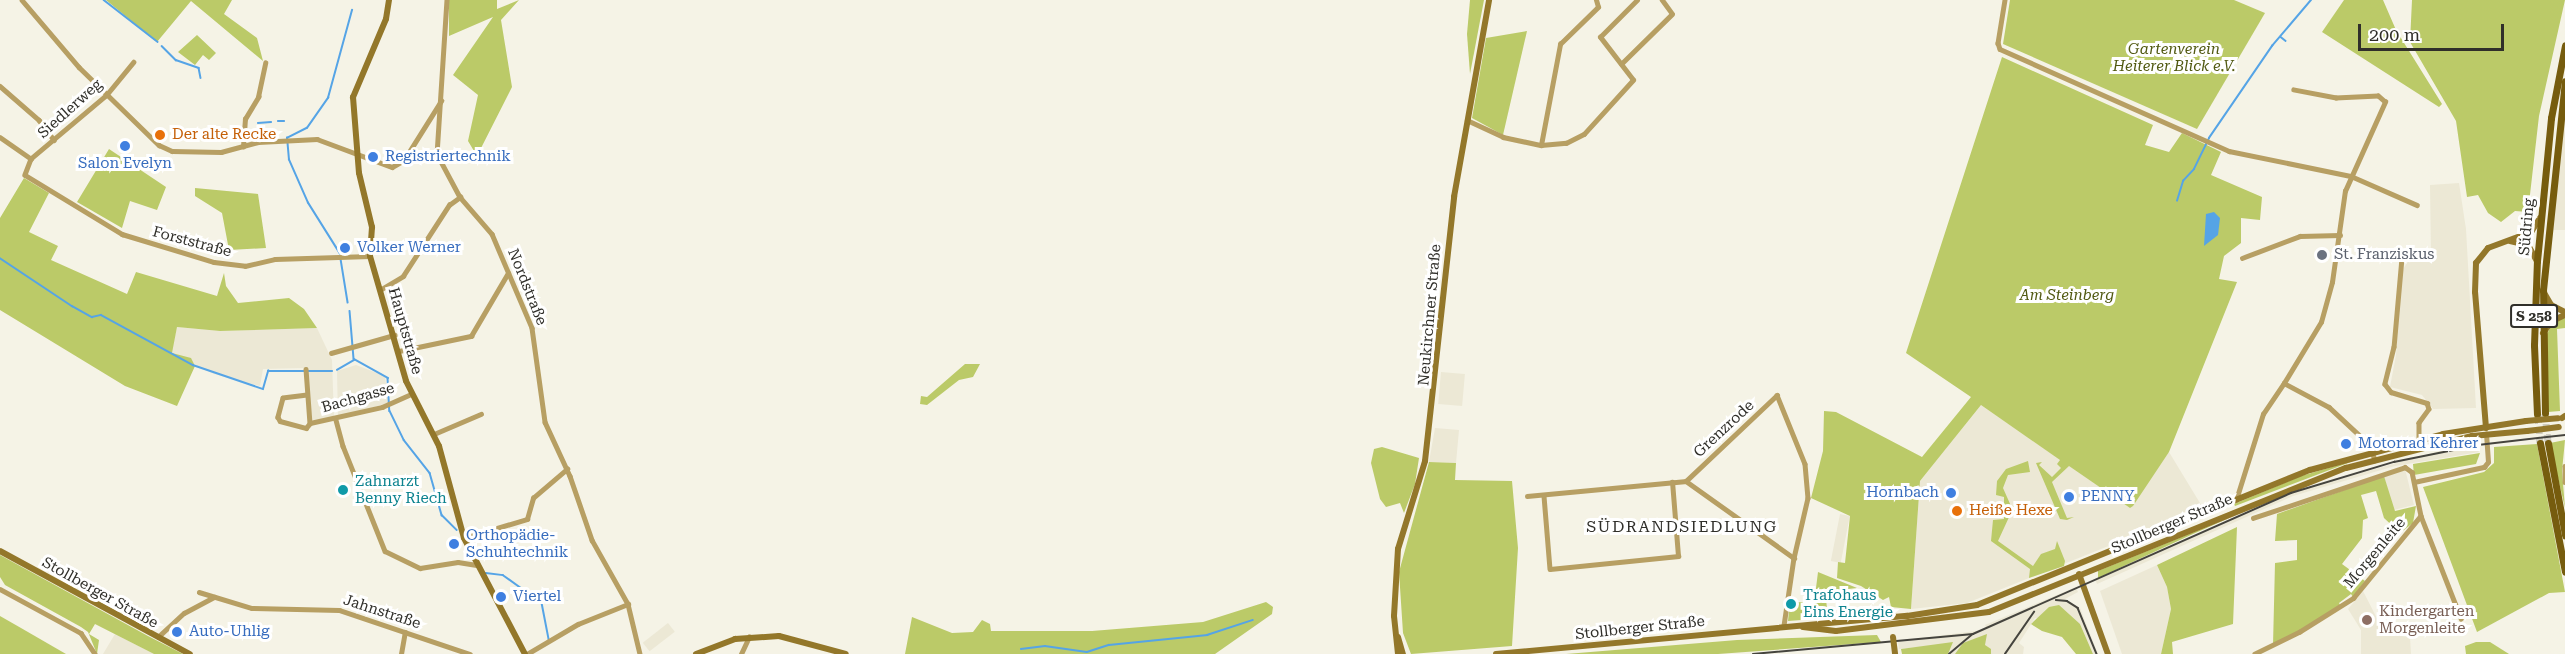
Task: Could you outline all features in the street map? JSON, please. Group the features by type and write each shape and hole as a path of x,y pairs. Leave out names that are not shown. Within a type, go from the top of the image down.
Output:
{"main road":[{"name":"Hauptstraße","path":"389,0 386,19 353,97 362,194 372,227 370,256 411,394 434,434 464,538 526,654"},
{"name":"Neukirchner Straße","path":"1398,654 1395,631 1398,549 1425,461 1454,197 1489,0"},
{"name":"Südring","path":"2565,45 2551,118 2537,261 2534,345 2541,413 2543,290 2565,81"},
{"path":"2486,434 2475,292 2481,254 2503,242 2531,232 2541,217"},
{"path":"2503,242 2528,245 2537,261"},
{"name":"S 258","path":"2541,336 2552,321 2565,314 2551,305 2543,290"},
{"name":"Stollberger Straße","path":"1496,654 1890,617 1977,605 2076,568 2310,470 2419,439 2486,425 2562,418"},
{"name":"Stollberger Straße","path":"1786,626 1836,631 1989,612 2267,497 2375,460 2486,434 2562,427"},
{"path":"2565,536 2544,443 2565,572"},
{"path":"2555,489 2565,507"},
{"name":"Stollberger Straße","path":"0,551 190,654"},
{"path":"2076,568 2108,654"},
{"path":"1890,617 1895,654"},
{"name":"Neukirchner Straße","path":"1395,631 1403,654"},
{"path":"696,654 749,637 779,636 846,654"}],"street":[{"path":"22,0 107,95 164,148 221,152 289,141 317,140 387,166 400,164 442,99"},
{"name":"Nordstraße","path":"447,0 437,154 460,197 492,234 532,328 545,422 567,469 592,540 628,604 640,654"},
{"path":"1541,145 1560,44 1598,7 1596,0"},
{"path":"1467,120 1503,137 1541,145 1575,140 1600,121 1633,80 1600,37 1637,0"},
{"path":"1621,64 1672,14 1662,0"},
{"path":"2005,0 1998,43 2001,49 2229,151 2351,176 2417,204"},
{"name":"Siedlerweg","path":"25,175 31,159 107,95 134,62"},
{"path":"243,147 245,119 258,97 265,63"},
{"path":"0,86 39,120 54,140"},
{"path":"2236,500 2263,414 2321,322 2340,235 2341,207 2351,176 2385,99 2362,95 2336,98 2295,90"},
{"path":"0,137 31,159"},
{"name":"Forststraße","path":"25,175 122,234 214,262 245,266 275,259 370,256"},
{"path":"380,290 403,276 449,205 460,197"},
{"path":"2242,258 2292,238 2340,235"},
{"path":"2402,258 2394,347 2385,384 2391,392 2427,403 2429,409 2419,423 2419,439"},
{"path":"399,351 471,336 508,273"},
{"path":"330,353 394,335"},
{"name":"Bachgasse","path":"306,371 306,395 310,423"},
{"path":"2284,383 2329,406 2373,452 2375,460"},
{"name":"Bachgasse","path":"306,395 283,398 278,417 280,421 306,428 310,423 336,420 388,405 411,394"},
{"name":"Grenzrode","path":"1686,481 1777,395 1802,454 1808,498 1794,558"},
{"path":"434,434 481,414"},
{"path":"336,420 343,446 386,551 420,568 458,562 478,565"},
{"path":"2414,482 2484,467 2488,462 2486,434"},
{"path":"2565,466 2565,482"},
{"name":"Stollberger Straße","path":"2253,518 2405,467 2410,469 2414,482"},
{"path":"464,538 527,519 533,498 567,469"},
{"path":"1527,496 1686,481 1794,558 1786,626"},
{"path":"1544,495 1550,569 1678,556 1672,482"},
{"name":"Morgenleite","path":"2255,654 2300,632 2354,598 2421,516 2414,482"},
{"path":"2421,516 2461,618"},
{"path":"1,592 81,633 95,654"},
{"name":"Jahnstraße","path":"199,592 252,608 339,610 470,654"},
{"path":"157,638 184,613 214,597"},
{"path":"526,654 578,624 628,604"},
{"path":"401,654 405,632"},
{"path":"741,654 749,637"}],"shaded area":[{"path":"2565,115 2565,230 2553,230 2559,149"},
{"path":"2459,183 2466,229 2476,408 2433,409 2422,395 2390,387 2396,355 2401,272 2409,260 2431,255 2430,185"},
{"path":"177,327 220,331 317,328 332,360 334,419 312,420 306,368 263,369 260,386 214,374 171,353"},
{"path":"356,365 385,376 388,403 338,418 337,371"},
{"path":"1441,372 1465,374 1462,406 1438,404"},
{"path":"1981,405 2130,508 2169,452 2203,508 1967,603 1911,609 1920,481"},
{"path":"1435,428 1459,430 1456,463 1429,462"},
{"path":"2469,443 2476,445 2479,452 2395,466 2293,496 2097,584 2095,579 2291,492"},
{"path":"2405,469 2414,505 2393,510 2384,474"},
{"path":"1840,514 1850,516 1841,563 1831,561"},
{"path":"2157,565 2167,587 2171,609 2161,654 2122,654 2100,591"},
{"path":"2076,587 2078,592 2065,599 2080,608 2098,654 2093,654 2080,624 2035,618 2019,643 2024,647 2023,654 1933,654 1930,646 1899,649 1898,641 1987,629 1985,625"},
{"name":"Kindergarten Morgenleite","path":"2363,591 2385,634 2410,637 2411,654 2361,654 2361,630 2348,609"},
{"path":"668,623 675,632 650,651 643,643"},
{"path":"115,634 154,654 103,654"}],"green space":[{"path":"106,0 232,0 224,14 257,38 263,61 191,1 157,42"},
{"path":"449,0 497,0 497,9 519,0 501,20 512,87 477,156 468,141 478,95 453,75 493,17 449,36"},
{"path":"1470,0 1484,0 1470,74 1467,34"},
{"name":"Gartenverein Heiterer Blick e.V.","path":"2010,0 2234,0 2265,13 2197,129 2003,44"},
{"path":"2344,0 2383,0 2396,30 2442,104 2439,107 2322,32"},
{"path":"2412,0 2565,0 2539,116 2528,212 2515,211 2501,222 2488,213 2478,195 2467,197 2456,121 2410,42"},
{"path":"1527,31 1503,135 1472,118 1486,38"},
{"path":"197,35 216,53 209,60 203,55 195,65 178,52"},
{"name":"Am Steinberg","path":"2002,57 2153,125 2145,145 2169,152 2182,133 2221,152 2211,175 2262,197 2260,220 2241,218 2241,243 2224,256 2219,279 2237,282 2169,452 2133,506 2130,508 2069,466 2052,482 2067,518 2074,517 2067,520 2060,519 2036,463 2042,462 2039,465 2052,477 2061,468 2057,464 2060,460 1981,405 1920,481 1911,609 1891,607 1889,597 1883,600 1861,586 1837,578 1838,562 1845,563 1850,516 1811,498 1823,451 1824,411 1836,412 1922,457 1971,397 1906,353"},
{"path":"109,149 166,187 157,210 130,201 122,228 77,202"},
{"path":"24,178 49,193 29,232 58,246 51,260 127,294 136,272 217,296 224,273 226,286 238,303 289,298 304,309 317,328 220,331 177,327 172,353 191,358 195,366 177,406 125,386 0,310 0,218"},
{"path":"195,188 258,194 266,248 229,250 222,213 195,196"},
{"path":"2565,318 2565,328 2557,329 2560,411 2548,412 2547,334 2553,322"},
{"path":"965,364 980,364 973,377 959,380 927,405 920,404 921,396 927,397"},
{"path":"2565,440 2562,471 2565,508 2550,443"},
{"path":"2537,444 2565,592 2549,593 2477,632 2423,487 2484,472 2494,463 2494,447"},
{"path":"1382,447 1419,458 1415,484 1404,513 1400,503 1386,507 1380,499 1371,463 1374,449"},
{"path":"2480,453 2476,464 2414,475 2413,464"},
{"path":"2356,460 2235,506 2234,504 2301,476"},
{"path":"2028,461 2030,472 2008,475 2003,488 2011,506 2039,504 2010,515 1998,541 2033,566 2041,554 2055,549 2057,541 2065,561 2064,566 2029,578 2030,569 1991,541 1993,520 2004,519 2004,497 1996,495 1997,481 2006,469"},
{"path":"1429,462 1456,463 1455,480 1512,481 1518,548 1512,646 1411,654 1403,633 1399,572"},
{"path":"2384,476 2395,511 2416,506 2413,523 2400,533 2384,518 2376,491 2361,495 2368,518 2363,520 2362,538 2342,564 2365,581 2353,597 2351,594 2339,603 2341,607 2273,645 2275,563 2297,560 2297,540 2275,541 2277,514"},
{"path":"2236,515 2193,534 2098,578 2098,571"},
{"path":"2237,527 2233,624 2172,642 2173,654 2161,654 2171,609 2167,587 2157,565"},
{"path":"0,555 183,654 154,654 95,624 89,634 99,640 97,654 88,632 5,585 0,577"},
{"path":"1818,572 1857,588 1831,591 1832,598 1826,599 1828,618 1788,621 1790,601 1814,604"},
{"path":"1266,602 1273,607 1272,614 1215,654 905,654 912,617 952,633 973,632 982,620 990,624 991,631 1092,631 1203,622"},
{"path":"2059,605 2080,624 2093,654 2076,654 2062,637 2042,631 2031,624 2049,607"},
{"path":"0,616 21,628 66,654 0,654"},
{"path":"1987,634 1985,645 1991,649 1991,654 1955,654 1963,643"},
{"path":"1877,635 1881,642 1718,654 1566,654 1737,640"},
{"path":"1953,642 1948,654 1902,654 1901,649"},
{"path":"2476,642 2490,642 2509,654 2466,654 2465,646"}],"water":[{"path":"2214,212 2220,218 2218,235 2204,246 2206,214"}],"waterway":[{"path":"104,0 158,42"},
{"path":"2177,201 2183,181 2194,169 2209,138 2272,46 2311,0"},
{"path":"340,254 308,203 289,160 287,138 307,128 328,98 352,10"},
{"path":"2281,37 2286,41"},
{"path":"162,46 176,60 199,68 201,78"},
{"path":"278,121 284,121"},
{"path":"258,123 271,122"},
{"path":"0,258 92,317 101,315 193,365 263,389 268,371 332,371"},
{"path":"341,259 348,302"},
{"path":"350,311 354,359 388,378 390,411 404,440 430,473 442,515 457,530"},
{"path":"337,370 354,360"},
{"path":"486,573 503,575 542,603 549,640"},
{"path":"1021,649 1045,646 1087,652 1109,645 1207,635 1253,620"}],"tunnel":[{"path":"2545,413 2548,443"},
{"path":"2538,416 2540,443"}],"tram line":[{"path":"1753,654 1973,634 2291,493 2394,462 2478,445 2565,435"},
{"path":"2056,600 2067,601 2078,608 2097,654"},
{"path":"2005,654 2034,612"},
{"path":"1949,654 1972,635"}],"place":[{"name":"Der alte Recke","path":"160,135"},
{"name":"Salon Evelyn","path":"125,146"},
{"name":"Registriertechnik","path":"373,157"},
{"name":"Volker Werner","path":"345,248"},
{"name":"St. Franziskus","path":"2322,255"},
{"name":"Motorrad Kehrer","path":"2346,444"},
{"name":"Zahnarzt Benny Riech","path":"343,490"},
{"name":"Hornbach","path":"1951,493"},
{"name":"PENNY","path":"2069,497"},
{"name":"Heiße Hexe","path":"1957,511"},
{"name":"Orthopädie- Schuhtechnik","path":"454,544"},
{"name":"Viertel","path":"501,597"},
{"name":"Trafohaus Eins Energie","path":"1791,604"},
{"name":"Kindergarten Morgenleite","path":"2367,620"},
{"name":"Auto-Uhlig","path":"177,632"}],"district":[{"name":"SÜDRANDSIEDLUNG","path":"1682,527"}]}
